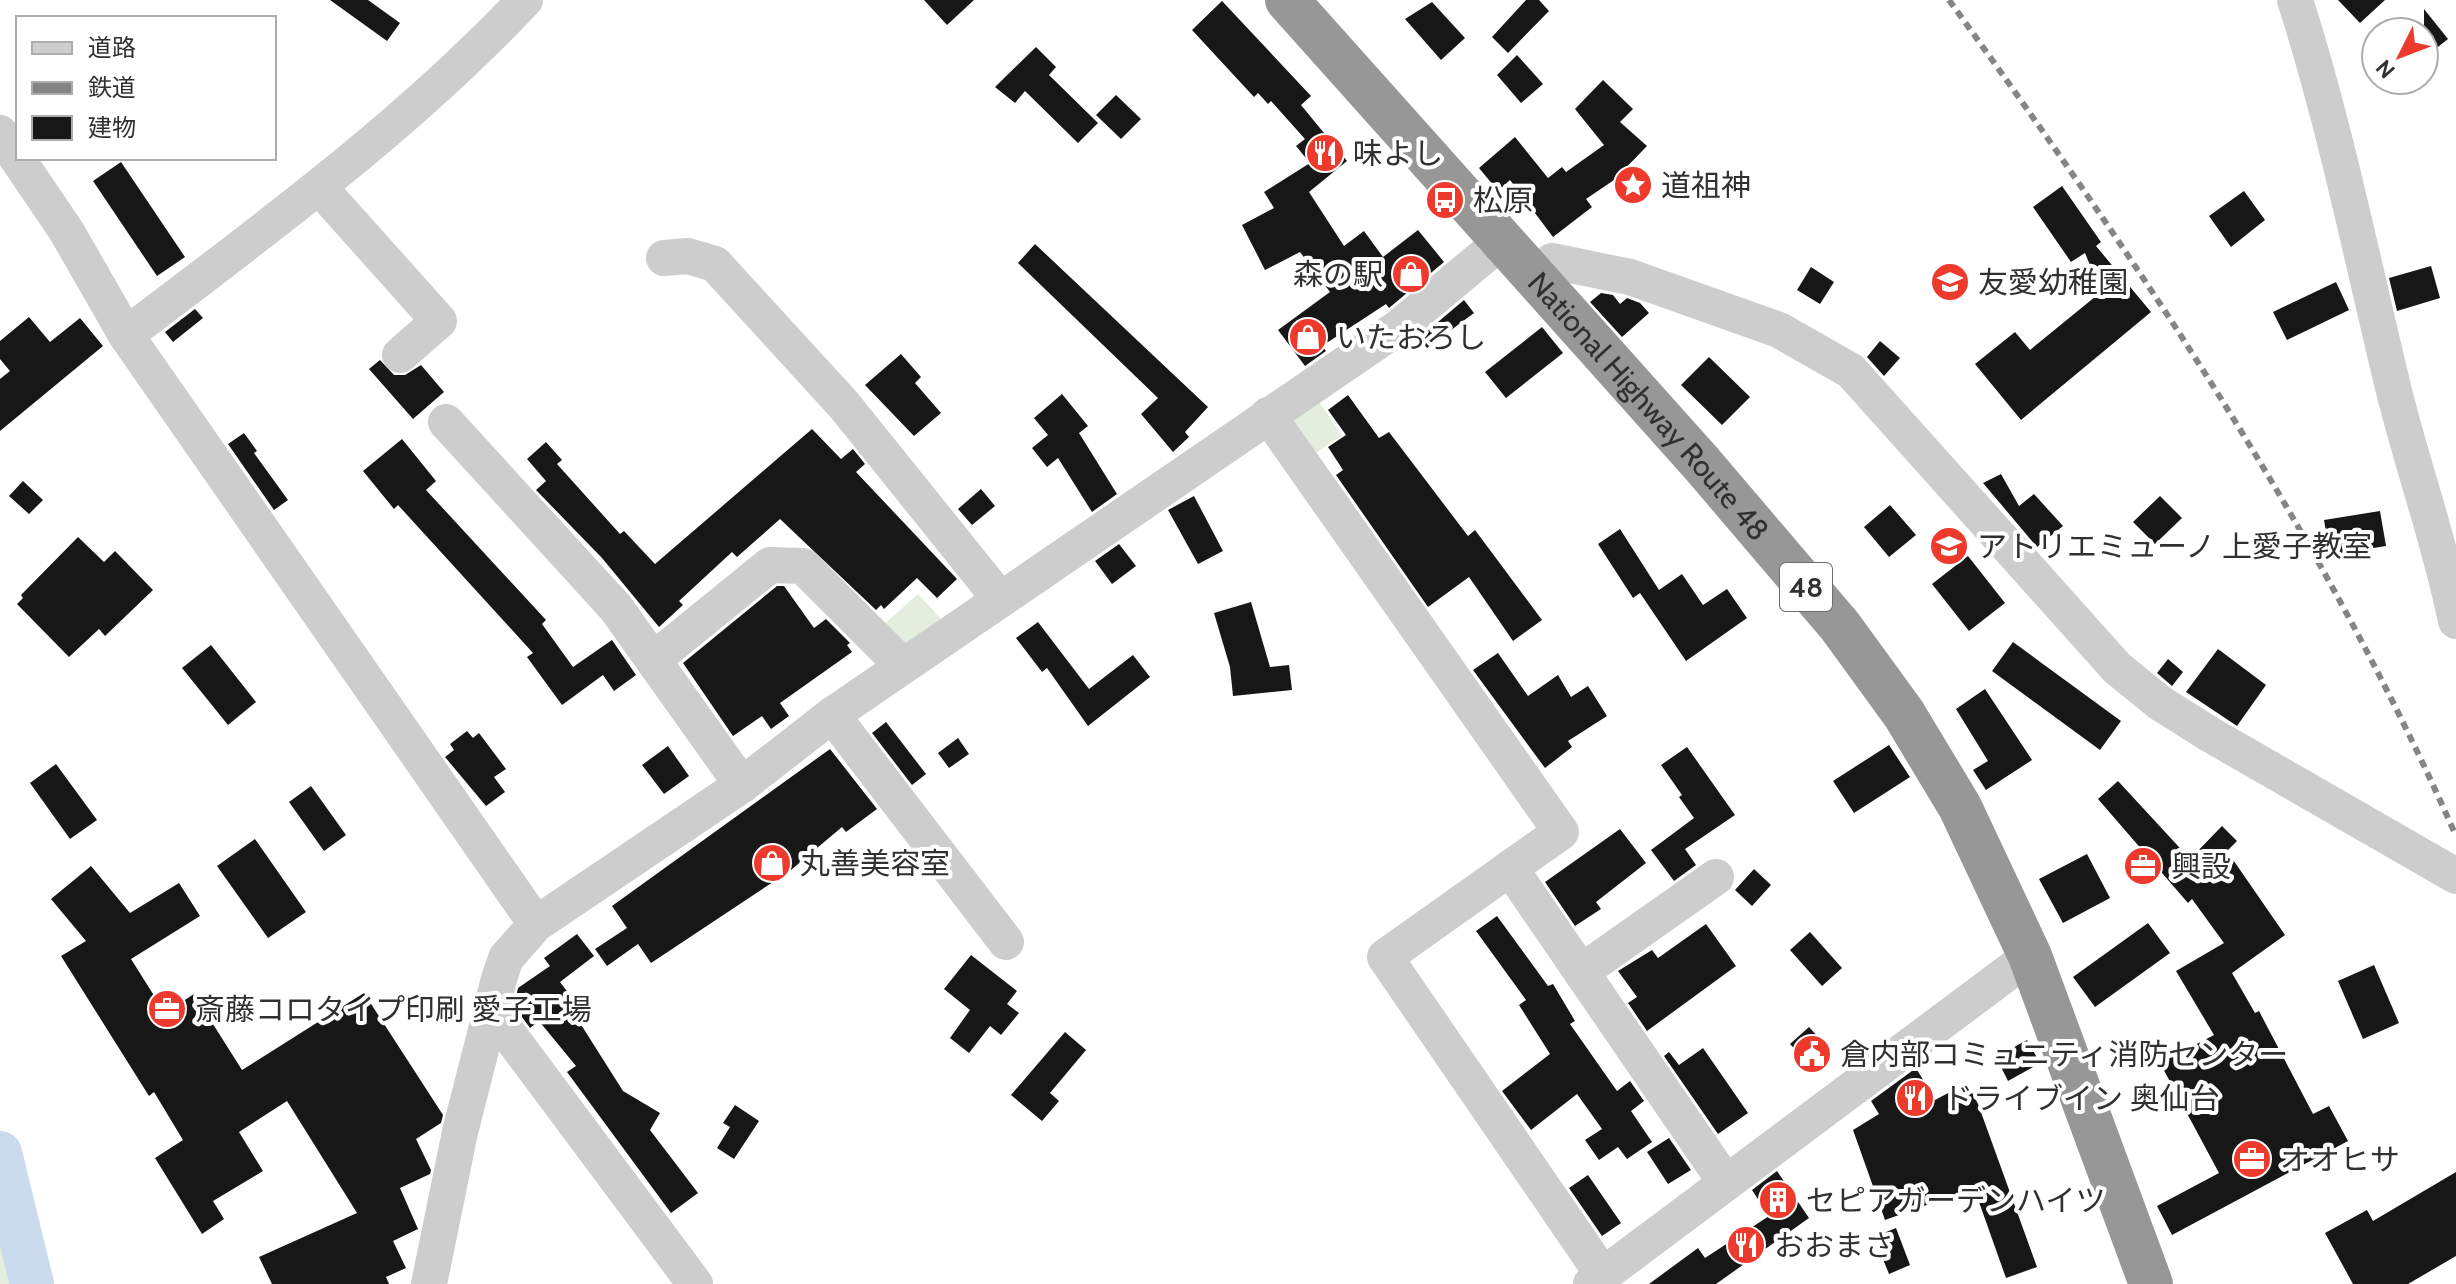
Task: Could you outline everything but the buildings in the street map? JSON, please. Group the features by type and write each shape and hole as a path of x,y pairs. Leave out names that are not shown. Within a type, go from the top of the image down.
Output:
{"highway":[{"name":"National Highway Route 48","path":"1287,0 1535,276 1849,639 1904,714 1960,807 2030,956 2151,1284"}],"street":[{"path":"126,335 320,188 480,47 525,0"},
{"path":"2295,0 2319,74 2395,395 2444,560 2456,621"},
{"path":"0,133 16,157"},
{"path":"18,160 67,232 126,335 536,924"},
{"path":"320,188 439,321 400,355"},
{"path":"429,1284 460,1132 506,958 536,924 742,785 832,715 1399,327 1502,241"},
{"path":"664,258 688,256 715,264 844,405 1000,599"},
{"path":"1535,276 1552,261 1630,277 1779,330 1851,371 2117,668 2160,703 2211,735 2443,869"},
{"path":"1268,415 1561,832 1385,957 1597,1279 2030,956"},
{"path":"446,422 616,608 742,785"},
{"path":"653,660 770,565 803,566 903,666"},
{"path":"832,715 1006,942"},
{"path":"1510,868 1726,1183"},
{"path":"1581,972 1716,877"},
{"path":"493,1013 695,1284"}],"green space":[{"path":"1315,396 1342,435 1307,459 1291,436 1292,412"},
{"path":"918,594 943,621 899,647 881,627"},
{"path":"0,1226 34,1284 0,1284"}],"waterway":[{"path":"0,1153 32,1284"}],"railway":[{"path":"1949,0 2090,200 2225,404 2348,616 2456,836"}],"place":[{"name":"味よし","path":"1325,153"},
{"name":"道祖神","path":"1633,185"},
{"name":"松原","path":"1445,200"},
{"name":"森の駅","path":"1411,274"},
{"name":"友愛幼稚園","path":"1950,282"},
{"name":"いたおろし","path":"1308,337"},
{"name":"アトリエミューノ 上愛子教室","path":"1949,546"},
{"name":"丸善美容室","path":"772,863"},
{"name":"興設","path":"2143,866"},
{"name":"斎藤コロタイプ印刷 愛子工場","path":"167,1009"},
{"name":"倉内部コミュニティ消防センター","path":"1812,1054"},
{"name":"ドライブイン 奥仙台","path":"1915,1098"},
{"name":"オオヒサ","path":"2252,1159"},
{"name":"セピアガーデンハイツ","path":"1778,1200"},
{"name":"おおまさ","path":"1746,1245"}]}
